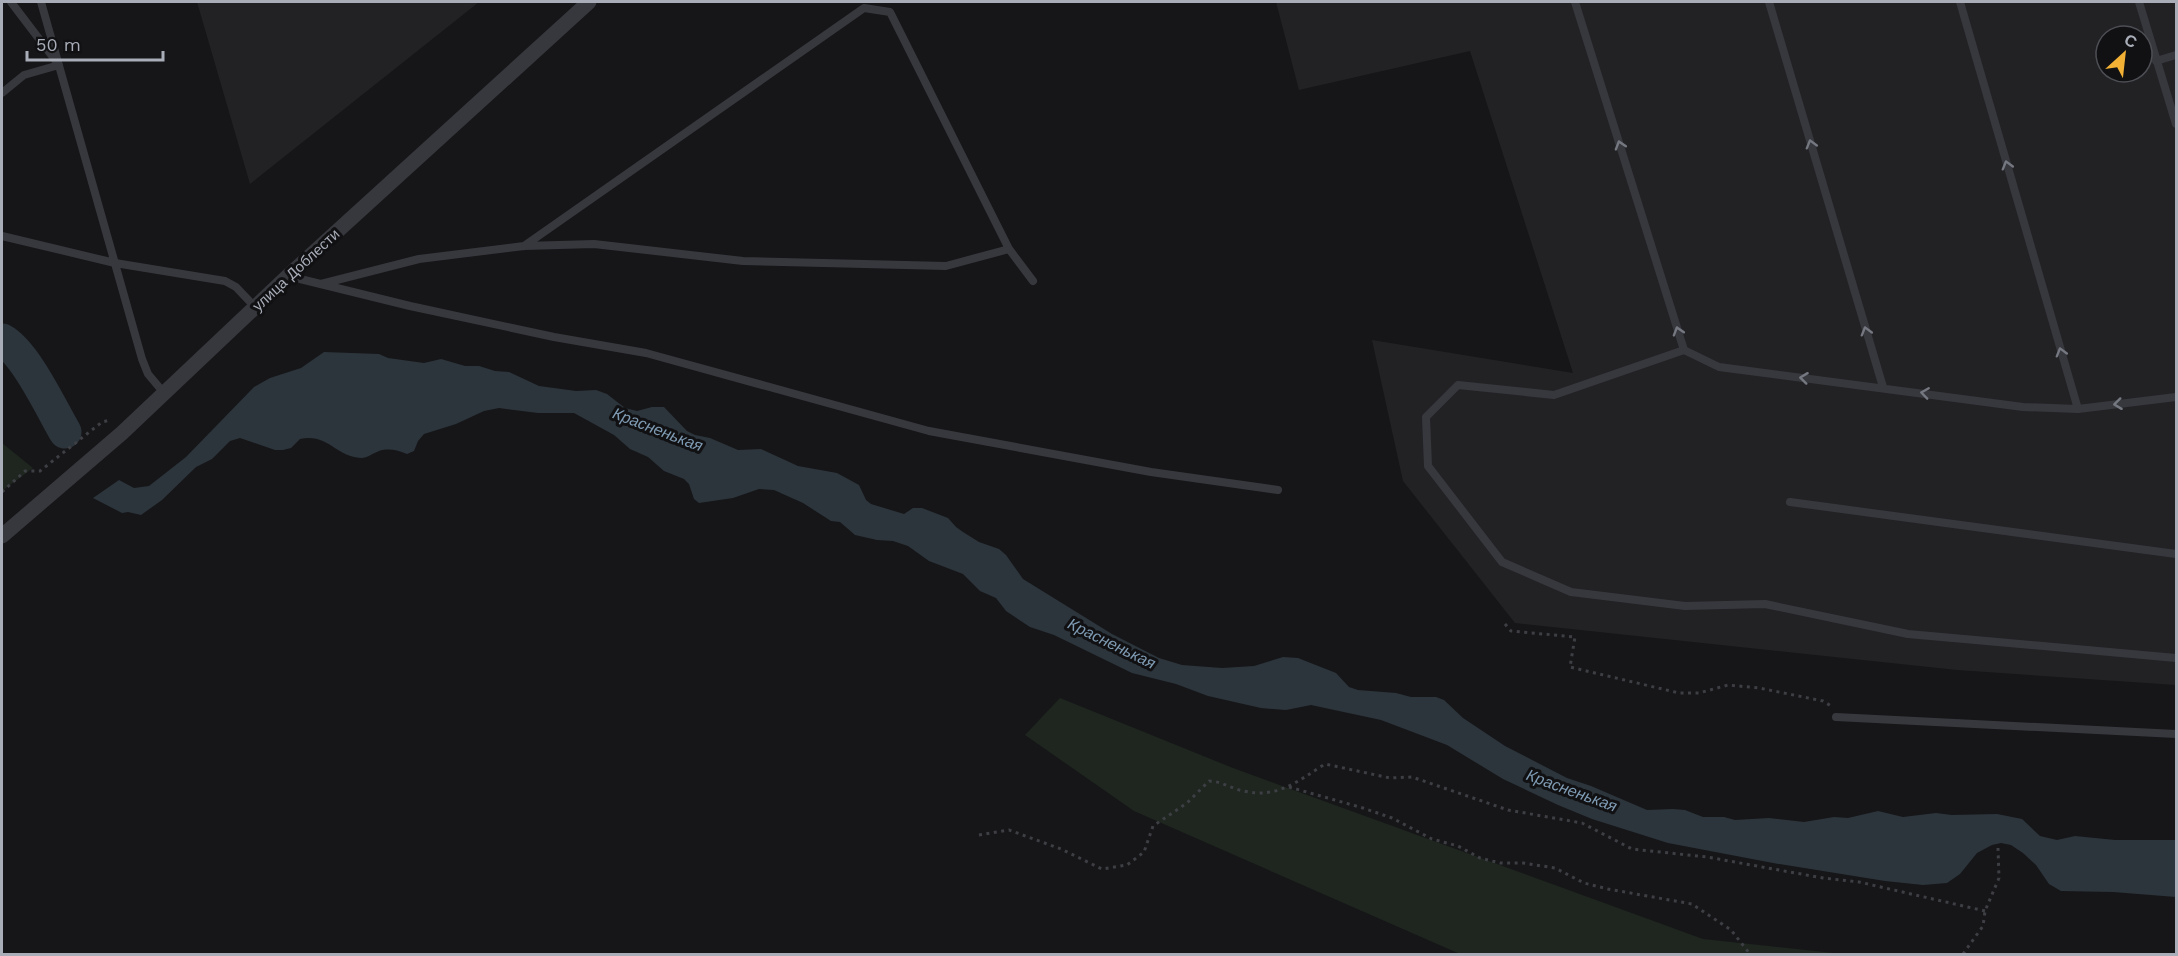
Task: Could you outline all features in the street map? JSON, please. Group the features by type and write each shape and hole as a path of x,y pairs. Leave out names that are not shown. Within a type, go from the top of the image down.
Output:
{"street":[{"name":"улица Доблести","path":"2,536 122,433 288,276 589,2"}],"lane":[{"path":"11,2 59,66"},
{"path":"41,2 142,359 148,374 164,393"},
{"path":"1575,2 1684,350"},
{"path":"1769,2 1883,387"},
{"path":"1960,2 2078,409"},
{"path":"2139,2 2176,124"},
{"path":"524,246 864,9 890,12 1009,249 1033,281"},
{"path":"2156,61 2176,55"},
{"path":"2,93 24,75 59,66"},
{"path":"2,236 114,263 225,281 236,287 255,307"},
{"path":"320,284 419,260 524,246 594,244 743,261 946,266 1009,249"},
{"path":"288,276 554,338 646,353 929,431 1151,472 1278,490"},
{"path":"2176,397 2078,409 2023,407 1719,367 1684,350 1554,395 1458,385 1426,417 1428,466 1502,562 1571,592 1685,606 1765,604 1908,634 2176,658"},
{"path":"1790,502 2176,554"},
{"path":"1836,717 2176,734"}],"path":[{"path":"2,492 25,471 40,471 102,422 112,420"},
{"path":"1505,624 1511,631 1575,637 1570,668 1679,693 1699,693 1728,685 1759,688 1823,701 1854,718"},
{"path":"979,835 1009,830 1061,849 1102,868 1126,865 1144,852 1153,826 1187,803 1209,781 1264,795 1289,787 1325,764 1390,778 1412,777 1508,810 1582,823 1632,849 1707,857 1823,878 1859,882 1985,911"},
{"path":"1289,787 1383,815 1432,838 1458,846 1480,858 1500,863 1523,863 1556,868 1584,883 1692,904 1731,930 1750,954"},
{"path":"1963,954 1983,926 1985,911 1999,878 1998,848"}],"shaded area":[{"path":"197,2 479,2 250,184"},
{"path":"1276,2 2176,2 2176,685 1957,670 1515,623 1403,481 1372,340 1573,373 1470,51 1299,90"},
{"path":"2,443 33,468 2,491"},
{"path":"1060,698 1233,768 1703,939 1843,954 1460,954 1134,811 1025,735"}],"water":[{"path":"324,352 379,354 388,358 424,363 441,359 465,366 479,366 509,372 539,386 576,391 596,390 607,394 625,408 637,411 664,407 687,431 695,435 710,438 738,450 761,449 798,466 837,473 859,485 866,500 871,504 904,514 913,508 922,508 948,518 956,527 979,542 999,549 1023,579 1112,634 1159,658 1182,665 1222,668 1254,666 1283,657 1298,658 1336,673 1349,687 1358,690 1396,693 1411,697 1436,697 1444,700 1463,718 1505,746 1567,778 1647,810 1685,810 1703,817 1724,817 1735,820 1769,818 1804,822 1834,817 1848,818 1878,811 1903,817 1936,813 1997,814 2022,819 2040,836 2057,840 2075,836 2115,840 2176,840 2176,897 2061,891 2049,884 2036,865 2023,853 2011,845 2001,843 1977,853 1960,874 1947,883 1923,885 1773,863 1668,843 1592,819 1558,805 1503,779 1447,745 1381,720 1311,705 1286,710 1261,708 1208,696 1176,684 1132,673 1054,635 1030,627 1006,611 996,598 980,591 963,574 929,561 908,546 893,541 855,535 840,522 831,521 803,503 774,490 759,489 733,498 699,503 694,499 689,484 684,479 664,471 648,457 630,449 614,435 574,413 538,413 499,408 484,411 456,424 424,434 414,451 407,454 386,450 361,458 345,454 318,439 300,439 291,448 275,450 240,438 230,441 212,459 196,467 162,500 141,515 122,513 93,498 119,480 134,488 149,486 186,457 254,387 270,378 301,368"}],"waterway":[{"name":"Красненькая","path":"2,340 20,356 65,432"}]}
